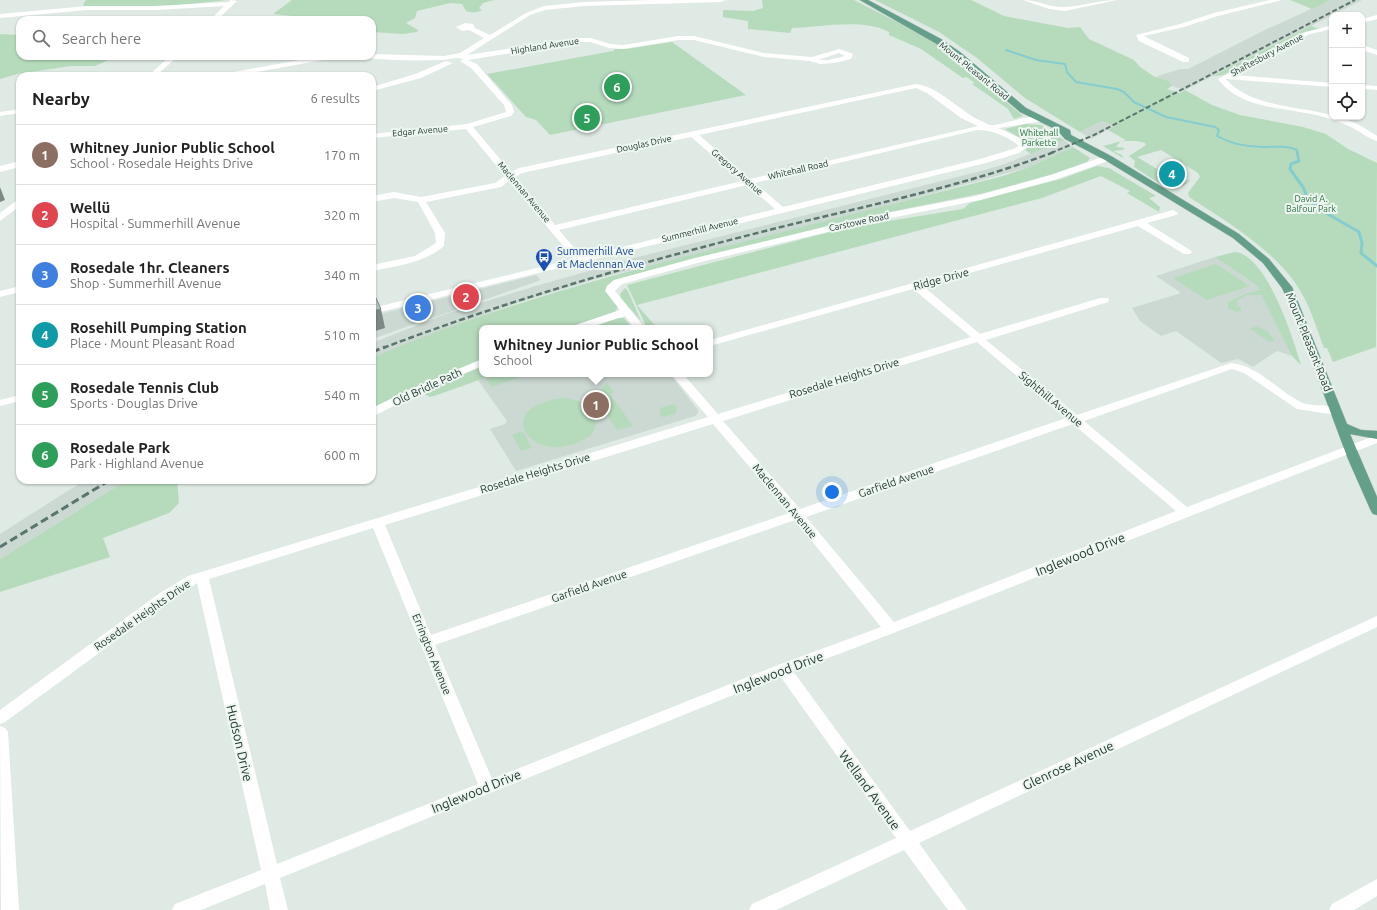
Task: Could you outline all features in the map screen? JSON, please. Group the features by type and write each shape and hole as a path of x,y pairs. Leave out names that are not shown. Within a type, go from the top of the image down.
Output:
{"main road":[{"name":"Mount Pleasant Road","path":"863,0 938,41 957,54 1017,106 1043,119 1061,130 1068,137 1108,158 1236,236 1266,261 1287,287 1351,450 1377,510"},
{"name":"Mount Pleasant Road","path":"869,0 954,46 1032,108 1043,119"},
{"path":"1343,427 1359,433 1377,435"}],"street":[{"path":"464,58 490,37 528,14 551,7 584,4 722,0"},
{"path":"1026,0 1057,9 1073,9 1114,0"},
{"path":"1186,60 1140,38 1140,36 1182,26 1216,14 1278,0"},
{"path":"0,16 87,8 156,8 233,1"},
{"path":"217,16 233,1"},
{"path":"1365,20 1377,17"},
{"path":"1154,45 1182,26"},
{"path":"470,28 483,36 490,37"},
{"name":"Shaftesbury Avenue","path":"1226,77 1308,33 1329,28"},
{"path":"1322,30 1329,33"},
{"name":"Highland Avenue","path":"447,61 578,40 591,40 609,46 623,47 683,38 705,40 764,55 812,59"},
{"path":"1364,48 1377,53"},
{"path":"376,57 447,61"},
{"name":"Edgar Avenue","path":"376,136 468,126 504,117 510,112 510,108 474,66 464,58"},
{"path":"156,72 170,60"},
{"path":"244,72 312,60"},
{"path":"376,88 418,76 447,61"},
{"path":"1329,85 1226,77 1222,79 1226,85 1236,92 1256,101 1329,116"},
{"name":"Douglas Drive","path":"376,198 394,195 421,200 498,184 510,176 531,169 920,86 930,91 964,116 992,128"},
{"path":"1365,87 1377,88"},
{"path":"0,114 16,112"},
{"name":"Whitehall Road","path":"554,228 977,128 992,128 1025,120 1043,119"},
{"path":"1340,120 1355,126 1377,140"},
{"name":"Maclennan Avenue","path":"468,126 579,259"},
{"name":"Summerhill Avenue","path":"376,310 983,161 1023,148 1023,144 992,128"},
{"name":"Gregory Avenue","path":"693,134 781,210"},
{"name":"Carstowe Road","path":"626,312 610,291 611,288 618,282 627,279 698,260 866,220 977,198 1054,177 1108,158"},
{"path":"0,169 16,165"},
{"path":"376,267 420,257 435,251 442,244 440,233 421,200"},
{"path":"0,218 16,204"},
{"name":"Ridge Drive","path":"713,342 1173,213"},
{"path":"1139,222 1187,252"},
{"name":"Sighthill Avenue","path":"916,286 1186,512"},
{"path":"0,294 16,290"},
{"name":"Rosedale Heights Drive","path":"0,718 165,597 184,584 202,576 977,337 1104,300"},
{"path":"586,325 626,312 637,325"},
{"name":"Old Bridle Path","path":"376,411 415,391 479,363"},
{"name":"Garfield Avenue","path":"427,642 1231,366 1240,367 1248,371 1301,407 1336,411"},
{"name":"Maclennan Avenue","path":"680,377 797,514 891,629"},
{"path":"0,404 16,399"},
{"name":"Inglewood Drive","path":"181,910 487,786 784,669 891,629 1186,512 1377,439"},
{"name":"Errington Avenue","path":"377,522 487,786"},
{"name":"Hudson Drive","path":"202,576 279,910"},
{"name":"Glenrose Avenue","path":"758,910 1377,621"},
{"name":"Welland Avenue","path":"784,669 958,910"},
{"path":"0,732 10,910"},
{"path":"1338,910 1377,888"}],"shaded area":[{"path":"1331,0 1362,0 1338,12 1329,12 1329,17 1185,90 1172,86 1169,81 1155,77 1180,69 1188,69 1267,29"},
{"path":"1102,121 1115,126 1091,139 1080,132"},
{"path":"1064,140 1073,147 1029,167 863,212 596,279 517,303 376,356 376,341 448,313 536,286 634,258 1005,164"},
{"path":"1215,257 1256,285 1292,356 1277,351 1253,367 1238,359 1221,363 1176,331 1161,336 1140,321 1132,308 1181,293 1156,276"},
{"path":"536,275 541,280 376,338 376,315"},
{"path":"487,377 672,377 698,410 698,413 695,416 516,471 490,429 505,424 507,421 478,380"},
{"path":"79,484 121,484 0,559 0,534"}],"green space":[{"path":"86,0 228,0 168,6 85,7 83,5"},
{"path":"292,0 494,0 483,3 479,8 482,10 476,12 466,11 462,4 450,3 417,11 415,18 406,23 418,30 417,32 403,34 376,32 376,16 292,16 273,14"},
{"path":"762,0 854,0 930,39 944,49 1023,116 1014,119 1008,109 972,84 975,83 966,77 963,78 921,49 889,35 889,32 879,28 867,25 842,24 792,28 790,33 748,29 748,21 723,17 723,10 753,11 763,8"},
{"name":"David A. Balfour Park","path":"875,0 971,0 1004,16 1068,28 1080,27 1089,39 1134,60 1140,67 1155,77 1169,81 1172,86 1167,89 1179,93 1185,90 1212,105 1240,115 1303,127 1326,134 1348,149 1377,163 1376,347 1333,362 1327,348 1324,348 1306,300 1293,279 1281,265 1252,240 1189,197 1188,193 1200,177 1198,173 1161,150 1137,157 1179,182 1190,180 1184,185 1170,187 1154,180 1134,167 1135,161 1129,156 1146,145 1145,143 1137,141 1122,141 1126,140 1108,130 1115,126 1102,121 1080,132 1025,98 977,58 939,32"},
{"path":"1290,0 1331,0 1312,9"},
{"path":"1311,26 1319,29 1304,32 1223,75 1213,76"},
{"path":"0,34 16,35 16,60 108,60 95,66 71,66 30,72 16,72 16,74 0,79"},
{"path":"672,42 746,95 550,135 536,120 526,117 487,74 613,51 615,49 626,49"},
{"name":"Whitehall Parkette","path":"1026,124 1041,125 1064,140 1031,154 1025,150 1029,147 1028,143 1005,129"},
{"path":"1121,141 1116,147 1125,148 1123,150 1113,151 1122,155 1123,158 1103,146"},
{"path":"1073,147 1090,158 1087,162 1053,174 984,193 855,219 624,278 608,293 618,307 615,312 575,325 479,325 479,361 376,408 376,356 457,325 586,283 1003,176 1029,167"},
{"path":"1097,166 1109,168 1156,196 1149,198 1160,207 1159,212 1127,193 1130,191 1101,176 1042,198 637,305 654,325 646,325 627,285 845,228 963,209 970,203 1061,179"},
{"path":"1235,252 1247,257 1258,267 1268,282 1285,318 1301,365 1292,356 1261,295 1247,295 1237,301 1237,305 1241,308 1241,311 1237,312 1228,308 1228,302 1245,294 1259,290 1256,285 1215,257"},
{"path":"1216,264 1250,286 1207,300 1173,278"},
{"path":"625,288 628,291 641,321 621,298 620,294"},
{"path":"617,318 624,318 630,325 595,325"},
{"path":"1256,326 1267,331 1275,340 1270,342 1250,329"},
{"path":"479,367 479,377 488,377 430,397 424,394 427,390"},
{"path":"492,377 520,377 492,387 486,379"},
{"path":"607,383 614,392 610,394 633,426 617,430 591,391 602,389"},
{"path":"564,398 585,404 589,408 596,421 595,430 592,434 568,446 550,447 536,442 526,434 523,423 527,412 540,403"},
{"path":"674,404 677,408 675,414 662,417 660,416 660,408"},
{"path":"523,431 532,448 521,451 512,435"},
{"path":"121,484 177,484 179,503 169,513 103,538 110,557 0,592 0,559"}],"building":[{"path":"376,298 381,309 376,310"}],"waterway":[{"path":"1006,50 1036,60 1065,64 1067,72 1076,82 1117,89 1124,92 1134,102 1166,117 1215,127 1219,130 1217,136 1228,141 1251,146 1288,147 1297,150 1298,153"},
{"path":"1297,152 1299,161 1291,164 1290,169 1303,187 1308,199 1326,213 1359,232 1362,243 1361,253 1377,266"}],"railway":[{"path":"1051,153 1094,135 1355,0"},
{"path":"383,348 478,314 574,283 769,230 948,186 984,176 1054,152"},
{"path":"376,350 385,347"},
{"path":"0,547 103,484"}],"place":[{"name":"Rosedale Park","path":"617,87"},
{"name":"Rosedale Tennis Club","path":"587,118"},
{"name":"Rosehill Pumping Station","path":"1172,174"},
{"name":"Summerhill Ave at Maclennan Ave","path":"544,272"},
{"name":"Wellü","path":"466,297"},
{"name":"Rosedale 1hr. Cleaners","path":"418,308"},
{"name":"Whitney Junior Public School","path":"596,405"}]}
